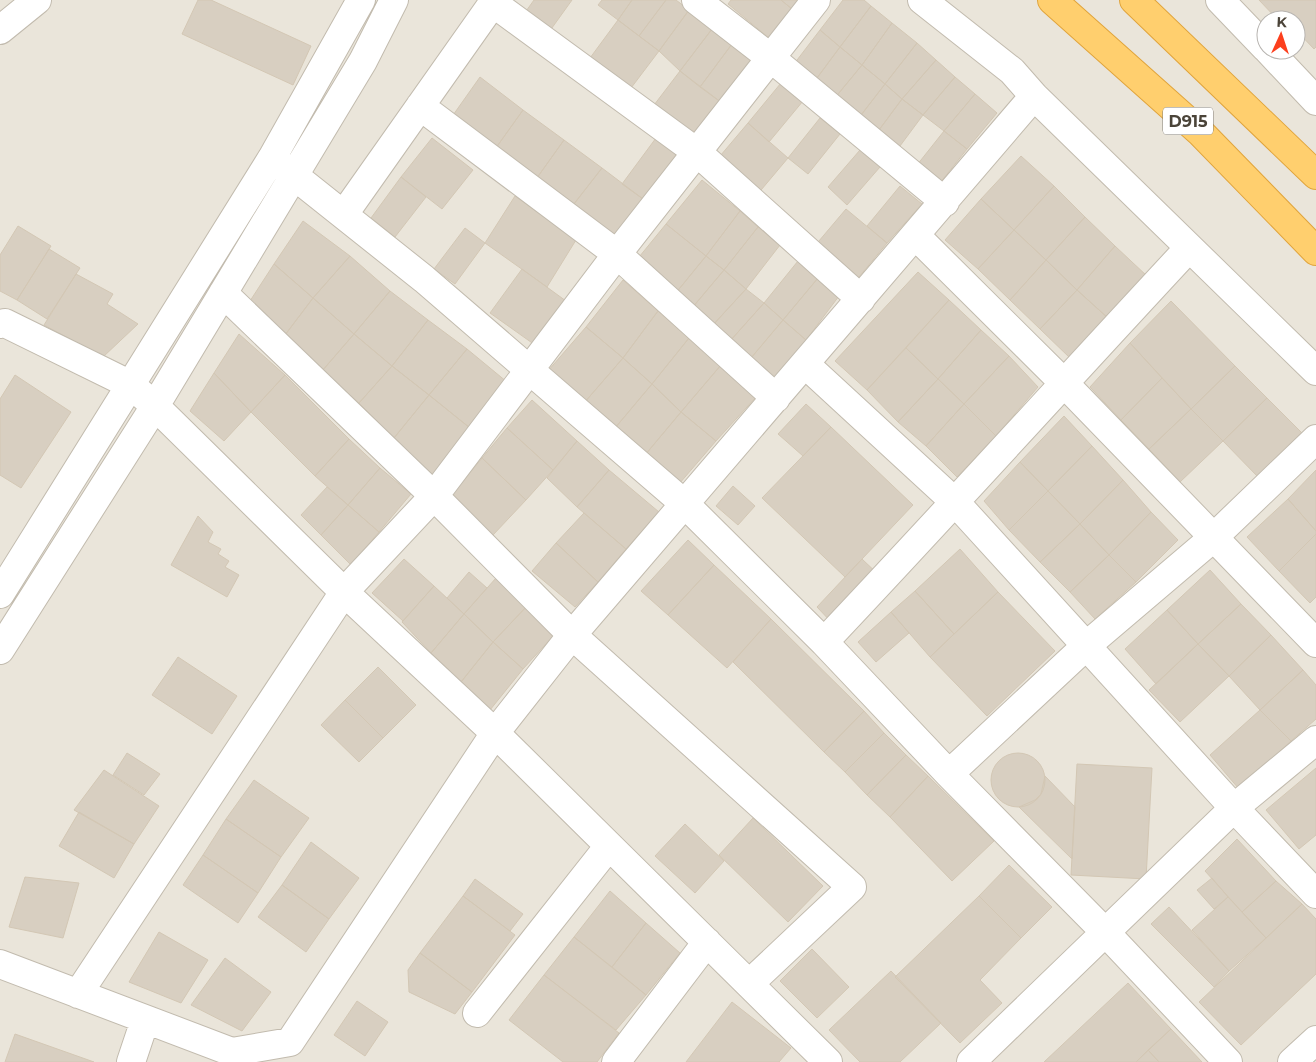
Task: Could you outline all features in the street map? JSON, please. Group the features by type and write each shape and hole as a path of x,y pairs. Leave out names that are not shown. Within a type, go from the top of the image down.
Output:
{"highway":[{"name":"D915","path":"1052,0 1200,132 1316,251"},
{"name":"D915","path":"1134,0 1316,175"}],"street":[{"path":"0,30 37,0"},
{"path":"0,594 272,158 361,0"},
{"path":"0,650 155,406 363,61 394,0"},
{"path":"696,0 772,58 945,202"},
{"path":"78,994 344,592 434,496 617,254 816,0"},
{"path":"922,0 1012,71 1034,96 1316,371"},
{"path":"1220,0 1256,38"},
{"path":"344,214 494,1 698,153 861,299"},
{"path":"1277,60 1316,101"},
{"path":"0,964 232,1052 290,1042 495,733 572,635 686,505 1034,96"},
{"path":"420,106 617,254 776,398"},
{"path":"272,158 424,279 686,505 824,642 949,774 1106,933 1228,1062"},
{"path":"915,235 1064,382 1316,643"},
{"path":"824,642 956,503 1064,382 1189,248"},
{"path":"223,293 434,496 572,635 852,887 749,984"},
{"path":"0,324 5,323 131,385 155,406 344,592 495,733 828,1062"},
{"path":"805,364 956,503 1234,808 1316,894"},
{"path":"949,774 1086,646 1213,538 1316,438"},
{"path":"984,1058 1106,933 1234,808 1316,740"},
{"path":"477,1013 609,846"},
{"path":"616,1062 706,942"},
{"path":"131,1062 145,1020"},
{"path":"1292,1062 1316,1040"}],"shaded area":[{"path":"0,0 1316,0 1316,1062 0,1062"}],"building":[{"path":"198,0 211,0 311,46 293,85 182,34"},
{"path":"534,0 572,0 549,32 524,14"},
{"path":"602,0 632,0 618,20 598,5"},
{"path":"632,0 666,0 639,36 618,20"},
{"path":"666,0 676,0 689,10 659,51 639,36"},
{"path":"731,0 781,0 792,9 769,38 728,4"},
{"path":"781,0 800,0 792,9"},
{"path":"843,0 864,0 871,6 840,47 820,30"},
{"path":"1259,0 1316,0 1316,47 1314,49 1306,41 1306,10 1268,10"},
{"path":"871,6 892,23 862,65 840,47"},
{"path":"689,10 712,29 680,71 659,51"},
{"path":"618,20 659,51 631,88 590,58"},
{"path":"892,23 917,43 885,84 862,65"},
{"path":"712,29 732,44 700,87 680,71"},
{"path":"820,30 840,47 814,82 794,64"},
{"path":"917,43 936,60 902,99 885,84"},
{"path":"732,44 753,60 722,103 700,87"},
{"path":"840,47 862,65 834,99 814,82"},
{"path":"936,60 955,77 923,115 902,99"},
{"path":"862,65 885,84 858,119 834,99"},
{"path":"680,71 722,103 693,141 651,109"},
{"path":"480,77 523,110 493,152 451,118"},
{"path":"955,77 975,94 944,131 923,115"},
{"path":"781,83 803,101 769,142 748,123"},
{"path":"885,84 902,99 876,134 858,119"},
{"path":"975,94 997,113 967,149 944,131"},
{"path":"902,99 923,115 897,150 876,134"},
{"path":"523,110 564,140 534,182 493,152"},
{"path":"820,118 840,134 808,174 788,158"},
{"path":"748,123 788,158 756,196 715,162"},
{"path":"944,131 967,149 940,183 917,165"},
{"path":"432,138 473,170 442,209 401,177"},
{"path":"656,138 677,154 643,199 622,184"},
{"path":"564,140 602,168 570,209 534,182"},
{"path":"860,150 880,167 847,205 828,187"},
{"path":"1021,156 1054,186 1014,230 981,199"},
{"path":"602,168 643,199 612,240 570,209"},
{"path":"401,177 426,197 395,237 371,218"},
{"path":"702,180 740,211 706,256 666,224"},
{"path":"900,186 922,204 887,243 867,226"},
{"path":"1054,186 1085,217 1046,260 1014,230"},
{"path":"515,196 576,240 547,287 485,243"},
{"path":"981,199 1014,230 978,269 945,240"},
{"path":"846,209 887,243 854,283 813,248"},
{"path":"740,211 758,227 724,270 706,256"},
{"path":"1085,217 1115,246 1077,290 1046,260"},
{"path":"303,221 350,256 313,298 274,264"},
{"path":"666,224 706,256 675,294 635,262"},
{"path":"18,226 51,246 17,300 0,291 0,255"},
{"path":"758,227 780,245 746,289 724,270"},
{"path":"465,228 485,243 455,284 434,269"},
{"path":"1014,230 1046,260 1010,300 978,269"},
{"path":"1115,246 1147,276 1109,319 1077,290"},
{"path":"49,249 80,268 47,319 17,300"},
{"path":"350,256 390,291 354,334 313,298"},
{"path":"706,256 724,270 692,308 675,294"},
{"path":"1046,260 1077,290 1040,329 1010,300"},
{"path":"798,261 818,278 783,320 764,303"},
{"path":"274,264 313,298 285,335 250,301"},
{"path":"522,269 566,301 535,345 490,313"},
{"path":"724,270 746,289 712,326 692,308"},
{"path":"918,272 949,300 867,390 835,361"},
{"path":"76,274 113,294 107,304 138,324 103,357 44,325"},
{"path":"818,278 839,296 806,340 783,320"},
{"path":"623,280 658,311 623,358 586,327"},
{"path":"746,289 764,303 730,341 712,326"},
{"path":"1077,290 1109,319 1070,358 1040,329"},
{"path":"390,291 428,320 392,366 354,334"},
{"path":"313,298 354,334 322,371 285,335"},
{"path":"949,300 981,330 938,379 906,348"},
{"path":"1171,301 1235,366 1191,409 1130,343"},
{"path":"764,303 783,320 751,358 730,341"},
{"path":"658,311 689,338 652,384 623,358"},
{"path":"428,320 467,349 429,395 392,366"},
{"path":"783,320 806,340 774,380 751,358"},
{"path":"586,327 623,358 584,403 547,372"},
{"path":"981,330 1009,356 964,404 938,379"},
{"path":"239,334 285,375 251,412 214,373"},
{"path":"354,334 392,366 359,403 322,371"},
{"path":"689,338 721,365 681,412 652,384"},
{"path":"1130,343 1162,378 1121,420 1090,387"},
{"path":"906,348 938,379 898,422 867,390"},
{"path":"467,349 507,382 470,428 429,395"},
{"path":"1009,356 1038,387 996,436 964,404"},
{"path":"623,358 652,384 615,428 584,403"},
{"path":"721,365 757,396 716,441 681,412"},
{"path":"392,366 429,395 394,438 359,403"},
{"path":"1235,366 1267,398 1223,441 1191,409"},
{"path":"214,373 251,412 224,441 190,411"},
{"path":"15,375 71,412 21,488 0,475 0,399"},
{"path":"285,375 349,439 315,476 251,412"},
{"path":"1162,378 1191,409 1149,449 1121,420"},
{"path":"938,379 964,404 926,446 898,422"},
{"path":"652,384 681,412 645,455 615,428"},
{"path":"429,395 470,428 433,476 394,438"},
{"path":"1267,398 1302,433 1258,477 1223,441"},
{"path":"532,400 577,441 553,470 507,428"},
{"path":"806,404 831,427 803,456 778,434"},
{"path":"964,404 996,436 957,477 926,446"},
{"path":"1191,409 1223,441 1180,482 1149,449"},
{"path":"681,412 716,441 679,484 645,455"},
{"path":"1064,416 1092,446 1048,491 1020,462"},
{"path":"831,427 913,505 845,577 762,498"},
{"path":"507,428 553,470 526,500 482,458"},
{"path":"349,439 380,468 348,505 315,476"},
{"path":"577,441 609,470 577,507 547,478"},
{"path":"1092,446 1123,480 1080,524 1048,491"},
{"path":"482,458 526,500 493,535 451,496"},
{"path":"1020,462 1048,491 1009,530 984,501"},
{"path":"380,468 411,494 379,532 348,505"},
{"path":"609,470 659,512 626,549 577,507"},
{"path":"1316,470 1316,531 1288,499"},
{"path":"1123,480 1151,512 1109,555 1080,524"},
{"path":"733,486 755,506 738,525 716,506"},
{"path":"327,487 348,505 321,535 301,515"},
{"path":"1048,491 1080,524 1040,562 1009,530"},
{"path":"1288,499 1316,531 1316,534 1279,571 1247,537"},
{"path":"348,505 379,532 351,565 321,535"},
{"path":"1151,512 1178,540 1136,582 1109,555"},
{"path":"584,513 626,549 598,582 556,543"},
{"path":"198,516 213,532 208,542 221,549 218,554 229,561 225,567 239,575 227,597 171,565"},
{"path":"1080,524 1109,555 1070,592 1040,562"},
{"path":"1316,534 1316,597 1310,603 1279,571"},
{"path":"688,540 714,565 668,615 641,591"},
{"path":"556,543 598,582 575,607 532,571"},
{"path":"960,549 998,592 954,634 915,591"},
{"path":"1109,555 1136,582 1095,619 1070,592"},
{"path":"404,559 434,586 403,621 372,593"},
{"path":"862,559 881,577 834,625 817,607"},
{"path":"714,565 771,619 727,668 668,615"},
{"path":"1210,570 1241,604 1198,644 1167,610"},
{"path":"469,572 487,588 464,614 447,598"},
{"path":"496,578 527,606 493,642 464,614"},
{"path":"434,586 464,614 431,653 402,622"},
{"path":"915,591 954,634 930,657 891,612"},
{"path":"998,592 1055,651 987,716 930,657"},
{"path":"1241,604 1271,635 1229,676 1198,644"},
{"path":"527,606 556,633 523,669 493,642"},
{"path":"1167,610 1198,644 1156,684 1125,649"},
{"path":"891,612 909,633 876,662 858,642"},
{"path":"464,614 493,642 461,682 431,653"},
{"path":"771,619 864,711 824,752 733,662"},
{"path":"1271,635 1303,670 1260,710 1229,676"},
{"path":"493,642 523,669 490,710 461,682"},
{"path":"1198,644 1229,676 1180,722 1149,690"},
{"path":"178,657 237,696 212,734 152,695"},
{"path":"378,667 416,705 383,738 345,700"},
{"path":"1303,670 1316,685 1316,719 1291,741 1260,710"},
{"path":"345,700 383,738 359,762 321,725"},
{"path":"1260,710 1291,741 1239,789 1210,755"},
{"path":"864,711 884,733 845,772 824,752"},
{"path":"884,733 906,755 867,795 845,772"},
{"path":"127,753 160,774 144,795 113,775"},
{"path":"1018,753 1028,755 1037,761 1043,770 1045,780 1043,790 1037,799 1028,805 1018,807 1008,805 999,799 993,790 991,780 993,770 999,761 1008,755"},
{"path":"906,755 928,776 890,817 867,795"},
{"path":"1077,764 1152,768 1146,879 1071,875"},
{"path":"1316,768 1316,835 1299,849 1266,810"},
{"path":"104,770 159,806 134,844 74,810"},
{"path":"928,776 994,841 952,881 890,817"},
{"path":"1045,776 1075,807 1072,859 1019,807 1035,800 1041,794"},
{"path":"254,780 309,818 281,857 226,819"},
{"path":"79,812 134,844 114,878 59,846"},
{"path":"753,818 823,886 788,922 719,855"},
{"path":"226,819 281,857 258,893 203,855"},
{"path":"685,824 724,861 695,893 655,856"},
{"path":"1237,839 1276,881 1242,912 1205,871"},
{"path":"311,842 359,878 329,919 282,885"},
{"path":"203,855 258,893 238,923 183,885"},
{"path":"1009,865 1052,907 1021,938 979,896"},
{"path":"25,877 79,883 63,938 9,927"},
{"path":"1212,878 1228,897 1214,909 1197,890"},
{"path":"475,879 523,914 510,931 463,896"},
{"path":"1276,881 1302,904 1266,938 1242,912"},
{"path":"282,885 329,919 306,952 258,917"},
{"path":"610,891 646,923 612,967 574,937"},
{"path":"463,896 515,935 472,992 420,953"},
{"path":"979,896 1021,938 980,980 1002,1003 960,1043 895,977"},
{"path":"1228,897 1266,938 1229,971 1192,930"},
{"path":"1302,904 1316,919 1316,974 1241,1045 1199,1002"},
{"path":"1169,907 1229,971 1214,987 1151,924"},
{"path":"646,923 680,953 646,995 612,967"},
{"path":"159,932 208,960 181,1003 129,982"},
{"path":"574,937 646,995 616,1030 544,975"},
{"path":"812,949 849,987 817,1018 780,981"},
{"path":"420,953 472,992 455,1014 409,992 408,970"},
{"path":"225,958 271,992 242,1031 191,1005"},
{"path":"891,971 941,1023 900,1062 860,1062 829,1030"},
{"path":"544,975 619,1033 597,1062 563,1062 509,1020"},
{"path":"1128,983 1171,1029 1136,1062 1044,1062"},
{"path":"357,1001 388,1022 365,1056 334,1035"},
{"path":"732,1002 791,1048 779,1062 686,1062"},
{"path":"1171,1029 1202,1062 1159,1062 1148,1050"},
{"path":"15,1034 94,1062 5,1062"},
{"path":"1148,1050 1159,1062 1136,1062"}]}
